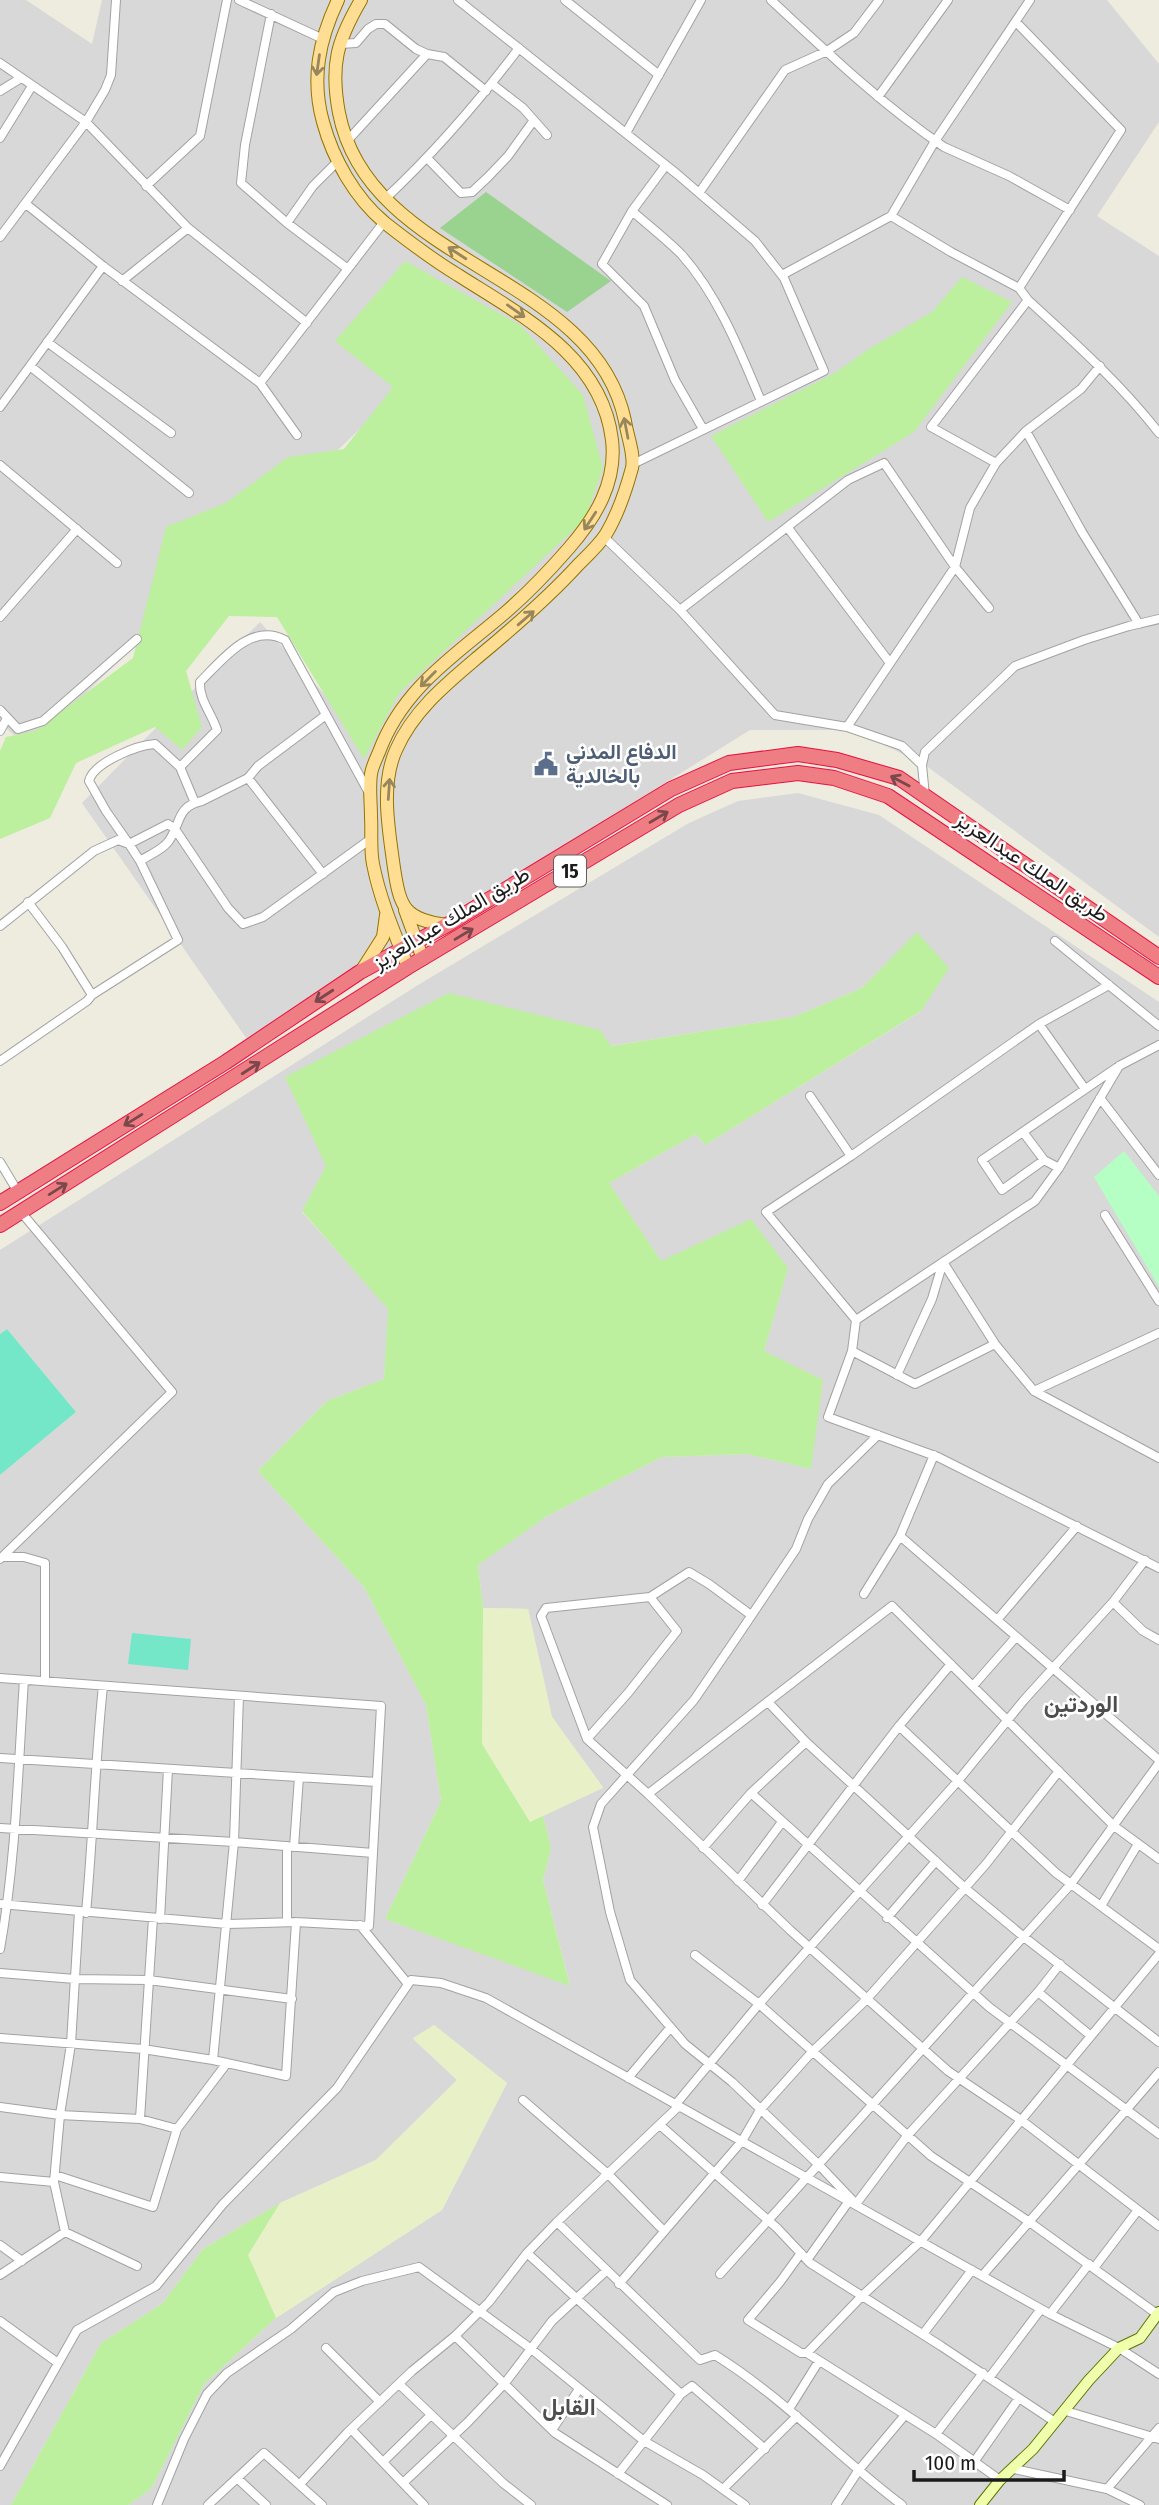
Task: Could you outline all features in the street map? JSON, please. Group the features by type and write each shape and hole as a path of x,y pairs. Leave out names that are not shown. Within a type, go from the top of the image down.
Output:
{"highway":[{"name":"طريق الملك عبدالعزيز","path":"0,1203 226,1062 360,972 447,926 671,789 729,763 798,754 837,760 899,778 1159,957"},
{"name":"طريق الملك عبدالعزيز","path":"0,1225 408,967 679,805 732,781 798,773 834,778 888,796 1159,977"}],"main road":[{"path":"338,0 323,39 316,77 329,144 338,161 364,201 384,222 459,276 486,291 548,334 572,356 591,380 604,406 612,441 611,468 606,491 584,531 549,572 423,682 388,728 371,774 373,862 408,967"},
{"path":"361,0 337,52 334,85 342,127 364,175 386,198 435,238 562,324 587,346 603,368 623,412 633,464 616,516 604,537 548,598 426,704 395,751 388,783 388,826 396,883 423,959"},
{"path":"486,291 493,276"},
{"path":"402,902 409,913 419,920 447,926"},
{"path":"360,972 383,937 385,904"}],"street":[{"path":"0,237 86,122 106,89 111,75 116,0"},
{"path":"146,186 200,136 227,0"},
{"path":"239,0 323,39"},
{"path":"458,0 666,165 755,241 782,275 824,371 633,464"},
{"path":"565,0 659,75"},
{"path":"626,133 701,0"},
{"path":"771,0 878,97 935,141 1009,176 1070,210"},
{"path":"699,193 785,70 827,51 854,33 879,0"},
{"path":"878,97 948,0"},
{"path":"782,275 891,216 935,141 1030,0"},
{"path":"271,14 245,145 241,183 287,223 348,269"},
{"path":"1016,22 1121,130 1019,288"},
{"path":"340,44 356,43 368,29 376,24 385,24 427,54 444,57 523,108 547,135"},
{"path":"386,198 427,158 519,48"},
{"path":"348,140 427,54"},
{"path":"0,63 86,122 188,228 307,323"},
{"path":"0,91 21,78"},
{"path":"0,138 32,86"},
{"path":"427,158 461,193 472,192 508,156 534,120"},
{"path":"287,223 313,186 338,161"},
{"path":"666,165 632,211 602,264 644,306 674,380 703,429"},
{"path":"26,204 122,281 260,383 297,435"},
{"path":"632,211 681,255 711,295 761,401"},
{"path":"891,216 1019,288 1028,300 1135,402 1159,433"},
{"path":"260,383 384,222"},
{"path":"122,281 188,228"},
{"path":"0,407 103,266"},
{"path":"996,463 930,427 1028,300"},
{"path":"47,342 171,433"},
{"path":"30,366 189,493"},
{"path":"847,727 955,567 970,508 996,463 1026,431 1081,389 1100,366"},
{"path":"1026,431 1082,532 1139,624"},
{"path":"680,610 848,480 884,463 955,567 989,608"},
{"path":"0,465 117,563"},
{"path":"788,528 890,663"},
{"path":"0,617 77,529"},
{"path":"604,537 680,610 775,715 847,727 902,746 922,765"},
{"path":"925,796 922,765 925,752 1015,666 1084,640 1159,619"},
{"path":"180,767 217,730 213,716 199,696 200,682 229,654 256,635 272,633 285,640 371,795"},
{"path":"0,710 18,729 43,721 137,639"},
{"path":"140,861 167,843 180,814 195,803 248,778 258,766 326,715"},
{"path":"0,731 8,718"},
{"path":"0,1061 92,995 178,940 140,861 95,794 89,781 90,775 103,764 141,745 155,744 180,767 195,803"},
{"path":"248,778 323,874"},
{"path":"0,926 94,851 118,840 130,844 168,824 228,908 243,924 263,917 372,838"},
{"path":"28,902 62,947 92,995"},
{"path":"1055,940 1159,1026"},
{"path":"1109,985 1039,1024 766,1212 856,1320 852,1351 828,1417 934,1455 1159,1567"},
{"path":"1039,1024 1085,1089"},
{"path":"1044,1160 1002,1190 982,1160 1119,1066 1159,1045"},
{"path":"856,1320 1035,1201 1059,1168 1119,1066"},
{"path":"810,1096 851,1156"},
{"path":"1100,1098 1159,1175"},
{"path":"1023,1132 1044,1160 1059,1168"},
{"path":"0,1162 18,1192"},
{"path":"1,1558 172,1392 21,1212"},
{"path":"1105,1215 1159,1301"},
{"path":"943,1262 995,1344 1034,1391 1159,1458"},
{"path":"897,1375 932,1299 943,1262"},
{"path":"1034,1391 1159,1333"},
{"path":"852,1351 915,1384 995,1344"},
{"path":"853,2203 819,2165 711,2063 685,2044 630,1980 610,1912 593,1827 601,1804 694,1700 796,1549 808,1519 828,1484 878,1435"},
{"path":"864,1594 900,1536 934,1455"},
{"path":"997,1620 1077,1526"},
{"path":"720,2274 1071,1884 1159,1761 900,1536"},
{"path":"1,1558 24,1557 45,1563 45,1681"},
{"path":"299,2484 351,2429 455,2336 489,2302 527,2253 557,2222 660,2126 759,2004 957,1782 1145,1560"},
{"path":"751,1615 689,1572 650,1597 546,1608 541,1616 587,1739 762,1905 923,2049 958,2078 1021,2120 1159,2226"},
{"path":"587,1739 677,1631 650,1597"},
{"path":"1112,1602 1143,1632 1159,1640"},
{"path":"648,1794 892,1606 1114,1826 1159,1858"},
{"path":"974,1686 1016,1637"},
{"path":"762,1905 899,1726 951,1664"},
{"path":"0,1678 382,1706 369,1926 292,1922 227,1924 4,1905"},
{"path":"0,1949 16,1830 24,1680"},
{"path":"65,2232 55,2178 60,2115 71,2044 82,1913 93,1835 95,1765 103,1686"},
{"path":"213,2060 234,1842 239,1696"},
{"path":"768,1702 806,1742 965,1888 1159,2042"},
{"path":"807,2353 862,2296 921,2241 1159,1952 1071,1884 1011,1832 899,1726"},
{"path":"703,1848 751,1793 806,1742"},
{"path":"0,1758 377,1782"},
{"path":"140,2119 149,1980 165,1839 168,1769"},
{"path":"619,2284 742,2141 760,2110 812,2052 866,2000 965,1888 1059,1771"},
{"path":"0,2038 144,2049 286,2076 292,1999 291,1846 299,1777"},
{"path":"751,1793 973,1993 1159,2134"},
{"path":"737,1881 782,1822"},
{"path":"0,1828 373,1853"},
{"path":"1101,1906 1138,1843"},
{"path":"887,1917 936,1861"},
{"path":"360,1925 408,1984"},
{"path":"695,1955 759,2004 931,2156 1158,2313 1140,2337 1119,2348 1089,2380 1066,2411 1014,2469 1000,2480 980,2505"},
{"path":"1000,2480 936,2434 807,2353 802,2353 748,2320 853,2203 906,2136 1038,1992 1060,1964"},
{"path":"0,1973 75,1979 149,1980 292,1999"},
{"path":"0,2466 77,2330 156,2286 223,2204 337,2088 411,1980 441,1983 486,1998 1050,2314 1119,2348 1159,2374"},
{"path":"1038,1992 1091,2036"},
{"path":"628,2078 670,2028"},
{"path":"0,2177 55,2178 153,2207 177,2129 227,2063"},
{"path":"982,2276 1159,2072"},
{"path":"523,2100 609,2175 664,2231"},
{"path":"0,2107 60,2115 140,2119 177,2129"},
{"path":"660,2126 769,2221 804,2257 1052,2420 1057,2420"},
{"path":"1050,2314 1138,2210"},
{"path":"557,2222 700,2360 715,2356 743,2373 902,2505"},
{"path":"0,2275 65,2232"},
{"path":"65,2232 137,2266"},
{"path":"0,2245 22,2261"},
{"path":"527,2253 681,2394"},
{"path":"157,2505 184,2439 207,2394 227,2373 291,2329 334,2292 362,2281 419,2267 530,2348 644,2441 745,2505"},
{"path":"923,2334 972,2270"},
{"path":"404,2483 505,2383 530,2348 575,2298 606,2271"},
{"path":"936,2434 1041,2309"},
{"path":"0,2321 58,2363"},
{"path":"455,2336 552,2430 667,2505"},
{"path":"326,2348 380,2402"},
{"path":"789,2409 819,2361"},
{"path":"399,2384 528,2504"},
{"path":"618,2473 681,2394 692,2386 765,2449"},
{"path":"552,2430 579,2389"},
{"path":"974,2462 1019,2398"},
{"path":"1066,2411 1155,2438"},
{"path":"384,2461 431,2415"},
{"path":"836,2505 858,2471 905,2415"},
{"path":"723,2489 797,2416"},
{"path":"1107,2489 1155,2438 1159,2428"},
{"path":"351,2429 424,2505"},
{"path":"208,2505 264,2453 322,2505"},
{"path":"1014,2469 1107,2489 1128,2503 1140,2505"},
{"path":"237,2478 267,2505"}],"shaded area":[{"path":"0,0 26,0 92,44 102,0 1107,0 1159,64 1159,122 1097,216 1159,256 1159,937 925,765 854,730 750,730 249,1042 82,803 260,622 358,732 452,340 29,748 0,723"},
{"path":"798,793 879,815 1159,1002 1159,2505 128,2505 151,2489 204,2384 276,2318 442,2210 507,2083 434,2025 413,2039 457,2080 376,2160 280,2203 203,2249 162,2304 101,2343 11,2505 0,2505 0,1475 76,1412 7,1329 0,1334 0,1250 418,985 689,823 738,801","holes":["917,933 920,1012 705,1145 696,1134 609,1183 661,1261 788,1268 764,1351 811,1469 747,1454 662,1457 547,1516 478,1564 483,1608 528,1609 552,1717 603,1787 543,1816 551,1848 543,1880 570,1985 385,1919 441,1801 426,1705 364,1587 258,1471 327,1401 384,1379 389,1309 302,1212 326,1166 610,1046 794,1017 862,988"]}],"green space":[{"path":"486,192 611,281 567,312 440,228"},
{"path":"405,261 520,325 583,395 603,468 585,519 399,693 364,759 277,617 229,616 186,671 202,727 182,750 155,727 76,763 50,818 0,839 0,751 6,737 35,731 133,658 166,527 226,503 288,457 344,449 393,387 335,341"},
{"path":"962,277 1012,302 914,432 768,522 711,436 835,373 869,349 932,312"},
{"path":"917,932 949,968 921,1011 705,1145 696,1134 609,1183 661,1261 751,1219 788,1268 764,1351 823,1380 811,1469 747,1454 662,1457 547,1516 478,1565 483,1608 482,1744 530,1822 543,1816 551,1848 543,1880 570,1986 385,1919 441,1801 426,1705 364,1587 258,1471 327,1401 384,1379 388,1309 302,1211 326,1166 285,1077 449,993 600,1030 611,1046 794,1017 862,988"},
{"path":"1124,1151 1159,1196 1159,1287 1094,1177"},
{"path":"7,1329 76,1412 0,1475 0,1334"},
{"path":"483,1608 528,1609 552,1717 603,1788 530,1822 482,1744"},
{"path":"132,1633 191,1639 188,1670 128,1664"},
{"path":"434,2025 507,2083 442,2210 276,2318 247,2255 280,2203 376,2160 457,2080 413,2038"},
{"path":"280,2203 248,2255 276,2318 204,2384 151,2489 128,2505 11,2505 101,2343 162,2304 203,2249"}],"place":[{"name":"الدفاع المدني بالخالدية","path":"546,764"}],"district":[{"name":"الوردتين","path":"1081,1704"},
{"name":"القابل","path":"569,2407"}]}
